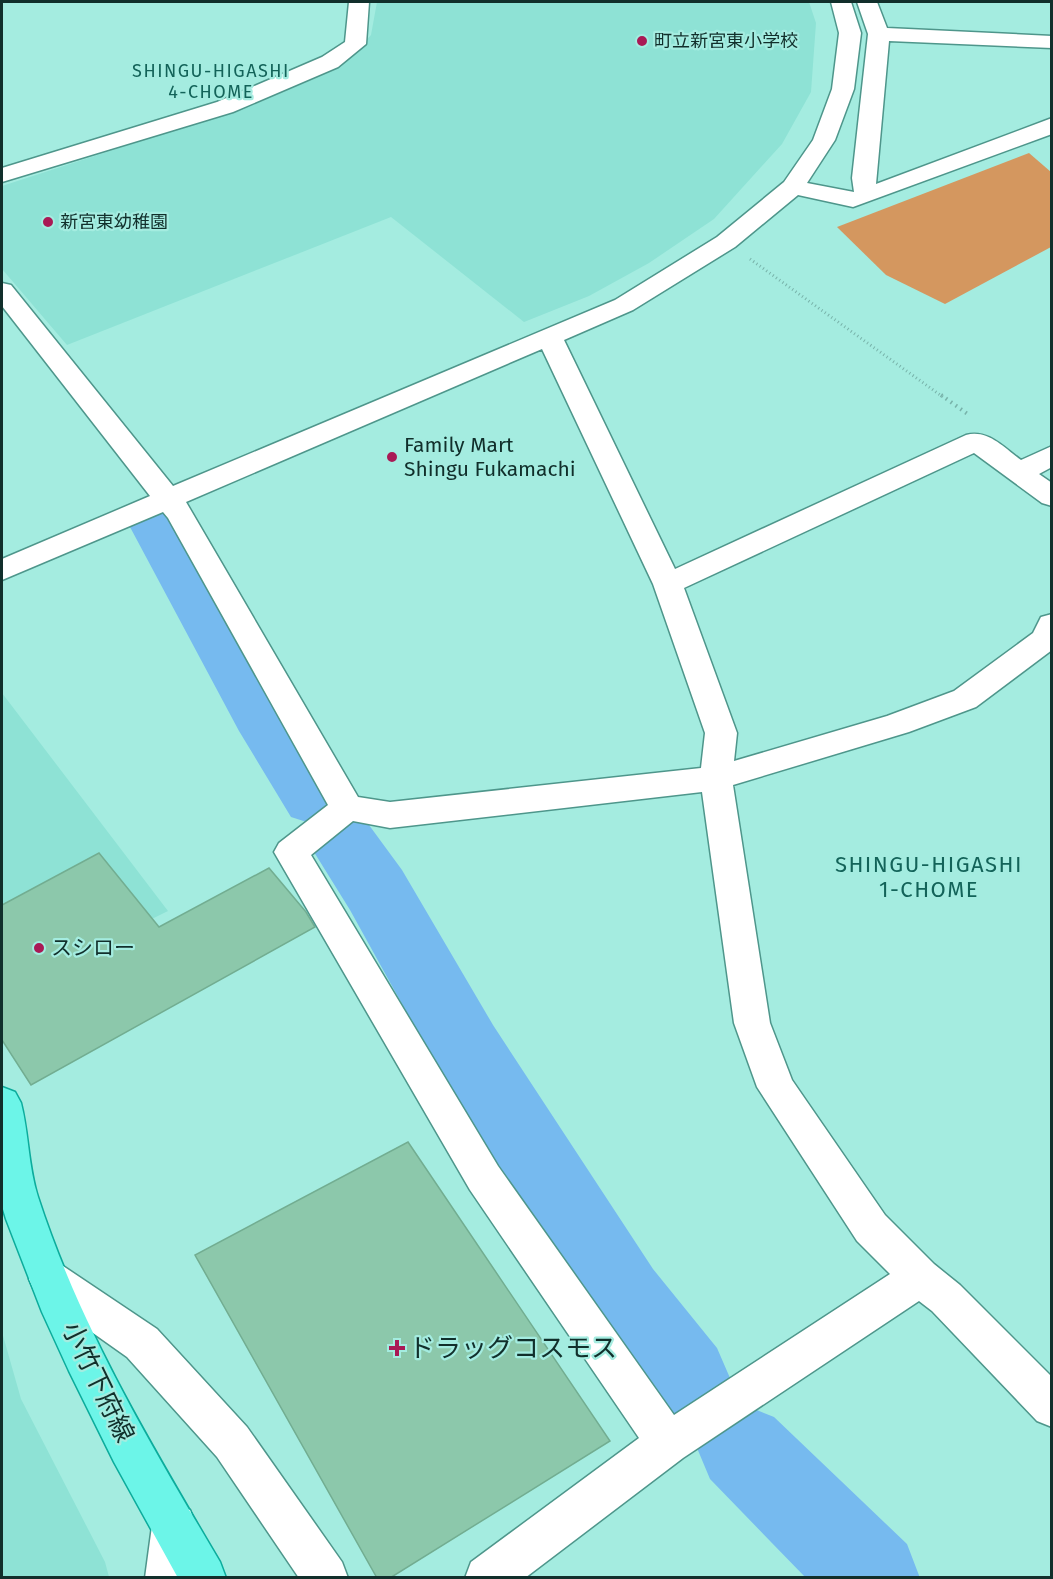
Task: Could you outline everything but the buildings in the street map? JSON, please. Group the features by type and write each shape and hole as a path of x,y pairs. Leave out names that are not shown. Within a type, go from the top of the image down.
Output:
{"main road":[{"name":"小竹下府線","path":"2,1103 8,1124 8,1169 49,1279 115,1424 204,1578"}],"street":[{"path":"2,176 225,107 330,62 355,44 359,2"},
{"path":"2,570 166,498 624,305 726,242 793,187 824,140 843,89 850,33 841,2"},
{"path":"866,195 864,178 879,34 867,2"},
{"path":"879,34 1052,42"},
{"path":"793,187 853,200 1030,136 1052,124"},
{"path":"2,290 185,524 347,808"},
{"path":"550,338 668,584 721,734 716,778 752,1023 776,1087 871,1228 920,1277 946,1298 1052,1407"},
{"path":"668,584 976,441 1052,497"},
{"path":"1019,473 1052,455"},
{"path":"668,1443 484,1178 291,852 347,808 390,815 716,778 898,724 965,699 1045,639 1052,624"},
{"path":"487,1578 668,1443 920,1277"},
{"path":"49,1279 142,1343 232,1442 326,1578"},
{"path":"168,1578 174,1526"}],"path":[{"path":"726,242 995,433 976,441"}],"shaded area":[{"path":"377,2 809,2 816,23 811,92 782,144 714,219 649,263 589,296 524,322 391,217 67,345 2,269 2,186 255,104 341,67 371,35"},
{"path":"1029,153 1051,172 1051,247 945,304 886,275 837,227"},
{"path":"2,693 168,911 2,993"},
{"path":"2,1332 21,1399 105,1562 109,1577 2,1577"}],"waterway":[{"path":"160,527 273,731 316,799"},
{"path":"344,844 376,890 466,1048 623,1297 686,1378"},
{"path":"742,1448 873,1578"}],"place":[{"name":"町立新宮東小学校","path":"642,41"},
{"name":"新宮東幼稚園","path":"48,222"},
{"name":"Family Mart Shingu Fukamachi","path":"392,457"},
{"name":"スシロー","path":"39,948"},
{"name":"ドラッグコスモス","path":"397,1348"}],"district":[{"name":"SHINGU-HIGASHI 4-CHOME","path":"211,82"},
{"name":"SHINGU-HIGASHI 1-CHOME","path":"929,876"}]}
